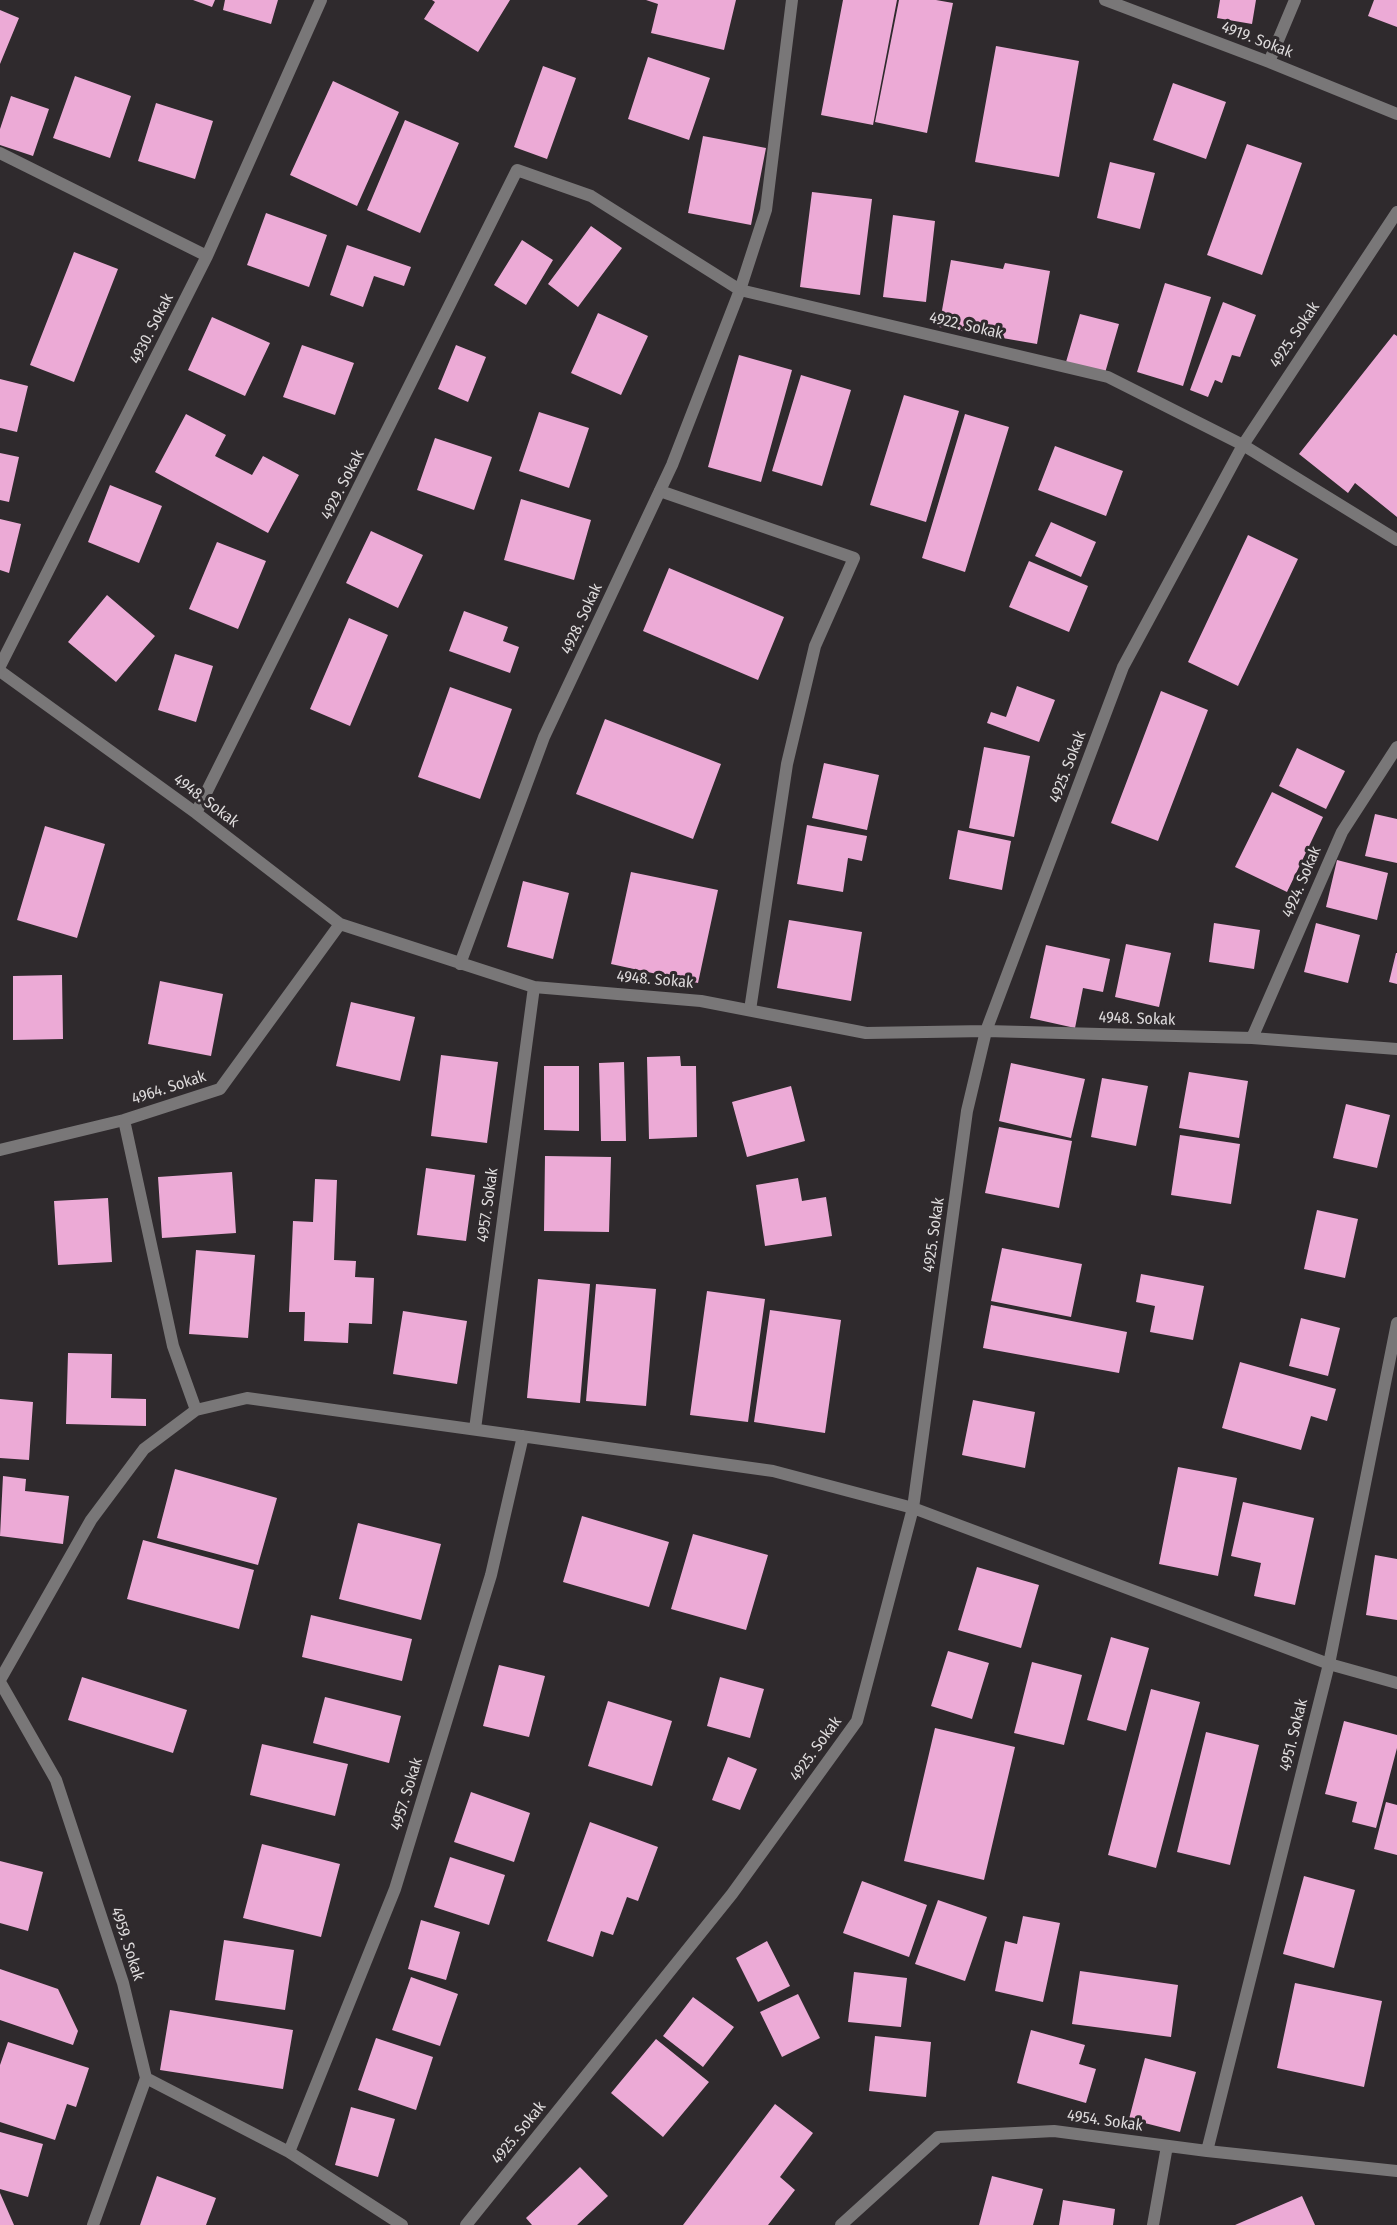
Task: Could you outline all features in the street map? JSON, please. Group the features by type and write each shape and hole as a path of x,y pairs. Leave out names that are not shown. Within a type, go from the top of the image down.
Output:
{"street":[{"name":"4930. Sokak","path":"0,666 207,256 321,0"},
{"name":"4928. Sokak","path":"460,964 544,737 660,491 740,290 766,210 792,0"},
{"name":"4919. Sokak","path":"1105,0 1269,62 1397,114"},
{"path":"1269,62 1296,0"},
{"path":"0,153 207,256"},
{"name":"4922. Sokak","path":"517,170 591,196 740,290 1108,377 1243,445 1397,540"},
{"name":"4929. Sokak","path":"196,813 517,170"},
{"name":"4925. Sokak","path":"466,2225 732,1894 857,1721 913,1508 967,1111 986,1031 1123,667 1243,445 1397,212"},
{"path":"660,491 854,558 815,646 787,764 750,1010"},
{"name":"4948. Sokak","path":"0,671 196,813 340,924 534,987 701,1001 866,1033 986,1031 1252,1038 1397,1049"},
{"name":"4924. Sokak","path":"1252,1038 1342,832 1397,747"},
{"name":"4964. Sokak","path":"0,1150 124,1120 220,1089 340,924"},
{"name":"4957. Sokak","path":"475,1429 534,987"},
{"path":"124,1120 173,1346 196,1410"},
{"name":"4951. Sokak","path":"1207,2151 1329,1664 1397,1323"},
{"path":"0,1681 91,1520 144,1449 196,1410 247,1398 773,1471 913,1508 1329,1664 1397,1683"},
{"name":"4957. Sokak","path":"290,2152 395,1888 491,1575 523,1436"},
{"name":"4959. Sokak","path":"0,1681 57,1780 123,1983 146,2078"},
{"path":"93,2225 146,2078 290,2152 402,2225"},
{"name":"4954. Sokak","path":"841,2225 938,2138 1054,2131 1207,2151 1397,2171"},
{"path":"1153,2225 1167,2146"}],"building":[{"path":"193,0 215,0 212,7"},
{"path":"225,0 278,0 271,24 223,10"},
{"path":"432,0 510,0 478,52 424,19 435,2"},
{"path":"646,0 736,0 724,50 651,33 658,4"},
{"path":"843,0 897,0 873,125 821,115"},
{"path":"899,0 936,0 953,3 927,133 875,122"},
{"path":"1220,0 1256,0 1252,24 1217,18"},
{"path":"1374,0 1397,0 1397,27 1368,16"},
{"path":"0,10 19,18 0,64"},
{"path":"996,46 1079,61 1059,177 975,162"},
{"path":"648,57 710,78 689,140 628,119"},
{"path":"543,66 576,78 547,159 514,147"},
{"path":"75,76 131,96 110,158 53,138"},
{"path":"333,81 399,112 357,206 290,175"},
{"path":"1173,83 1226,102 1206,159 1153,140"},
{"path":"11,96 49,109 33,156 0,145 0,129"},
{"path":"156,103 213,121 195,179 138,161"},
{"path":"405,120 459,143 420,233 367,210"},
{"path":"703,136 766,148 751,225 688,213"},
{"path":"1247,144 1302,163 1262,275 1207,255"},
{"path":"1110,162 1155,173 1140,229 1097,218"},
{"path":"812,192 872,199 860,295 800,287"},
{"path":"266,213 327,235 309,287 247,265"},
{"path":"893,215 935,221 926,302 883,297"},
{"path":"591,226 622,248 578,307 548,284"},
{"path":"522,240 553,260 526,305 494,285"},
{"path":"347,245 411,267 404,286 374,276 363,307 330,295"},
{"path":"74,252 118,269 74,382 30,365"},
{"path":"951,260 1003,269 1005,263 1050,271 1037,344 939,327"},
{"path":"1165,283 1211,297 1183,386 1137,372"},
{"path":"1223,302 1256,315 1240,357 1232,355 1222,383 1215,380 1208,397 1190,390"},
{"path":"598,313 648,336 621,395 571,373"},
{"path":"1080,314 1119,324 1105,373 1066,362"},
{"path":"212,317 270,343 245,396 188,370"},
{"path":"1394,334 1397,336 1397,517 1355,483 1348,493 1299,454"},
{"path":"302,345 354,363 335,415 283,397"},
{"path":"456,345 486,357 468,402 438,389"},
{"path":"739,355 792,370 761,482 708,467"},
{"path":"801,375 851,390 822,486 772,471"},
{"path":"0,379 28,386 17,432 0,428"},
{"path":"904,395 959,411 926,522 870,505"},
{"path":"539,412 589,428 569,488 519,471"},
{"path":"186,414 226,435 215,456 252,475 263,456 299,475 268,533 155,472"},
{"path":"965,414 1009,427 965,572 922,558"},
{"path":"435,438 492,457 474,510 417,490"},
{"path":"1055,446 1123,471 1106,516 1038,490"},
{"path":"0,453 19,457 9,502 0,500"},
{"path":"110,485 162,506 139,563 88,542"},
{"path":"521,499 591,520 574,580 504,560"},
{"path":"0,519 21,524 9,573 0,570"},
{"path":"1051,522 1096,542 1081,577 1035,556"},
{"path":"371,531 423,555 398,608 346,583"},
{"path":"1248,535 1298,559 1238,686 1188,662"},
{"path":"217,542 266,561 238,629 189,609"},
{"path":"1029,561 1088,586 1069,632 1009,607"},
{"path":"669,568 784,617 758,680 643,631"},
{"path":"107,595 155,636 116,682 68,642"},
{"path":"464,611 508,627 503,641 519,647 510,673 449,651"},
{"path":"349,618 388,635 350,726 310,709"},
{"path":"175,654 213,666 196,722 158,710"},
{"path":"1017,686 1055,700 1039,742 987,723 991,712 1006,717"},
{"path":"450,687 512,709 480,799 418,777"},
{"path":"1161,691 1208,710 1158,841 1111,823"},
{"path":"605,719 721,764 693,839 576,794"},
{"path":"984,747 1030,756 1014,837 969,828"},
{"path":"1297,748 1345,771 1326,809 1279,786"},
{"path":"824,763 879,775 867,830 812,818"},
{"path":"1272,792 1323,817 1287,892 1235,867"},
{"path":"1375,814 1397,819 1397,863 1365,856"},
{"path":"807,825 867,836 862,861 848,858 843,892 797,884"},
{"path":"45,826 105,844 77,938 17,920"},
{"path":"958,830 1011,841 1002,890 949,879"},
{"path":"1337,860 1388,873 1377,920 1326,907"},
{"path":"631,872 718,890 698,983 611,964"},
{"path":"523,881 569,893 553,959 507,947"},
{"path":"789,920 862,932 851,1001 777,988"},
{"path":"1214,923 1260,930 1254,969 1209,962"},
{"path":"1316,923 1360,935 1348,983 1304,972"},
{"path":"1126,944 1171,953 1159,1007 1115,997"},
{"path":"1046,945 1110,959 1103,992 1083,988 1075,1028 1030,1018"},
{"path":"1397,953 1397,984 1389,982"},
{"path":"62,975 63,1039 13,1040 13,976"},
{"path":"160,981 223,994 211,1056 148,1044"},
{"path":"351,1002 415,1017 400,1081 336,1066"},
{"path":"441,1055 498,1062 487,1143 431,1136"},
{"path":"680,1056 681,1066 696,1066 697,1137 649,1139 647,1057"},
{"path":"624,1062 626,1141 601,1141 599,1063"},
{"path":"1011,1063 1085,1079 1071,1138 999,1121"},
{"path":"544,1066 579,1066 579,1131 544,1130"},
{"path":"1189,1072 1248,1081 1239,1138 1179,1128"},
{"path":"1102,1078 1148,1086 1136,1146 1091,1137"},
{"path":"791,1086 805,1141 747,1157 732,1102"},
{"path":"1346,1104 1390,1115 1377,1168 1333,1158"},
{"path":"999,1127 1072,1141 1059,1208 985,1193"},
{"path":"1180,1135 1240,1144 1231,1204 1171,1195"},
{"path":"545,1156 611,1157 609,1232 544,1231"},
{"path":"426,1168 475,1175 466,1241 417,1235"},
{"path":"232,1172 236,1233 162,1238 158,1177"},
{"path":"798,1178 802,1201 826,1197 832,1236 765,1246 756,1185"},
{"path":"315,1179 337,1180 334,1260 356,1261 355,1277 374,1278 372,1324 349,1323 348,1343 304,1341 305,1312 289,1312 293,1221 313,1222"},
{"path":"108,1198 112,1262 58,1265 54,1201"},
{"path":"1317,1210 1358,1219 1345,1278 1304,1269"},
{"path":"1002,1248 1082,1264 1071,1317 991,1301"},
{"path":"196,1250 255,1255 248,1338 189,1334"},
{"path":"1141,1274 1204,1286 1193,1340 1150,1332 1155,1306 1136,1302"},
{"path":"538,1279 590,1284 580,1403 527,1398"},
{"path":"596,1284 656,1289 646,1406 586,1401"},
{"path":"707,1291 765,1299 748,1422 690,1415"},
{"path":"991,1305 1127,1332 1119,1373 983,1348"},
{"path":"770,1310 841,1320 825,1433 754,1422"},
{"path":"403,1311 467,1321 457,1384 393,1374"},
{"path":"1301,1318 1340,1328 1328,1376 1289,1366"},
{"path":"68,1353 112,1354 111,1398 146,1399 146,1426 66,1424"},
{"path":"1240,1362 1336,1389 1327,1421 1311,1416 1301,1450 1222,1428"},
{"path":"0,1399 33,1402 29,1460 0,1458"},
{"path":"973,1400 1035,1412 1025,1468 962,1455"},
{"path":"1178,1467 1237,1478 1218,1576 1159,1564"},
{"path":"175,1469 277,1498 258,1565 157,1538"},
{"path":"3,1476 26,1479 25,1491 69,1496 63,1544 0,1536"},
{"path":"1243,1502 1314,1518 1295,1605 1254,1596 1261,1563 1231,1556"},
{"path":"582,1516 669,1542 649,1607 563,1582"},
{"path":"358,1523 441,1544 421,1620 339,1599"},
{"path":"693,1534 768,1555 746,1630 671,1609"},
{"path":"143,1540 254,1570 239,1629 127,1599"},
{"path":"1375,1555 1397,1559 1397,1620 1366,1615"},
{"path":"977,1567 1039,1585 1021,1648 958,1630"},
{"path":"311,1615 412,1639 402,1681 302,1657"},
{"path":"1111,1637 1149,1648 1126,1731 1087,1720"},
{"path":"948,1651 989,1663 972,1719 931,1706"},
{"path":"1032,1662 1082,1675 1064,1745 1014,1733"},
{"path":"499,1665 545,1676 529,1737 483,1726"},
{"path":"82,1677 187,1710 173,1753 68,1720"},
{"path":"720,1677 764,1689 750,1738 707,1726"},
{"path":"1151,1689 1200,1702 1156,1868 1108,1855"},
{"path":"325,1697 401,1716 389,1763 313,1743"},
{"path":"608,1701 672,1721 652,1786 588,1766"},
{"path":"1344,1721 1397,1735 1397,1748 1376,1828 1352,1822 1357,1802 1325,1794"},
{"path":"935,1728 1015,1747 984,1880 904,1861"},
{"path":"1206,1732 1259,1745 1230,1865 1177,1852"},
{"path":"262,1744 348,1764 335,1816 250,1795"},
{"path":"728,1757 757,1769 740,1810 712,1800"},
{"path":"471,1792 530,1813 514,1862 454,1842"},
{"path":"1386,1802 1397,1805 1397,1855 1374,1849"},
{"path":"590,1822 658,1847 638,1901 627,1897 613,1935 601,1931 593,1957 547,1941"},
{"path":"262,1844 340,1864 321,1937 243,1918"},
{"path":"450,1857 505,1875 489,1925 434,1907"},
{"path":"0,1861 43,1872 28,1931 0,1923"},
{"path":"1304,1876 1355,1890 1334,1968 1283,1954"},
{"path":"862,1881 927,1905 909,1957 843,1933"},
{"path":"938,1900 987,1917 965,1981 915,1964"},
{"path":"1023,1916 1060,1923 1043,2002 995,1991 1005,1941 1017,1944"},
{"path":"421,1920 460,1932 446,1980 408,1969"},
{"path":"224,1940 294,1950 285,2010 215,2000"},
{"path":"767,1941 790,1986 758,2002 736,1958"},
{"path":"0,1969 58,1989 78,2031 73,2045 0,2020"},
{"path":"1080,1971 1178,1985 1171,2037 1072,2024"},
{"path":"854,1972 907,1978 901,2027 848,2022"},
{"path":"411,1977 458,1994 440,2046 392,2030"},
{"path":"1295,1983 1382,2001 1364,2087 1277,2068"},
{"path":"798,1994 820,2038 782,2057 760,2012"},
{"path":"693,1997 734,2027 703,2067 663,2036"},
{"path":"170,2010 293,2030 283,2089 160,2070"},
{"path":"1031,2030 1085,2045 1079,2064 1096,2069 1086,2103 1017,2083"},
{"path":"875,2036 931,2042 926,2097 869,2091"},
{"path":"376,2038 433,2057 416,2110 358,2090"},
{"path":"656,2039 709,2082 663,2137 611,2093"},
{"path":"8,2042 89,2068 76,2107 67,2104 55,2140 0,2122 0,2065"},
{"path":"1145,2058 1196,2072 1180,2132 1129,2119"},
{"path":"775,2104 813,2133 780,2177 795,2190 768,2225 683,2225"},
{"path":"351,2107 395,2119 378,2177 335,2165"},
{"path":"0,2132 43,2144 28,2197 0,2189"},
{"path":"580,2167 608,2196 577,2225 532,2225 526,2218"},
{"path":"157,2176 216,2198 206,2225 140,2225"},
{"path":"992,2176 1043,2189 1033,2225 979,2225"},
{"path":"0,2193 14,2225 0,2225"},
{"path":"1302,2196 1315,2225 1235,2225"},
{"path":"1063,2200 1115,2209 1113,2225 1059,2225"}]}
